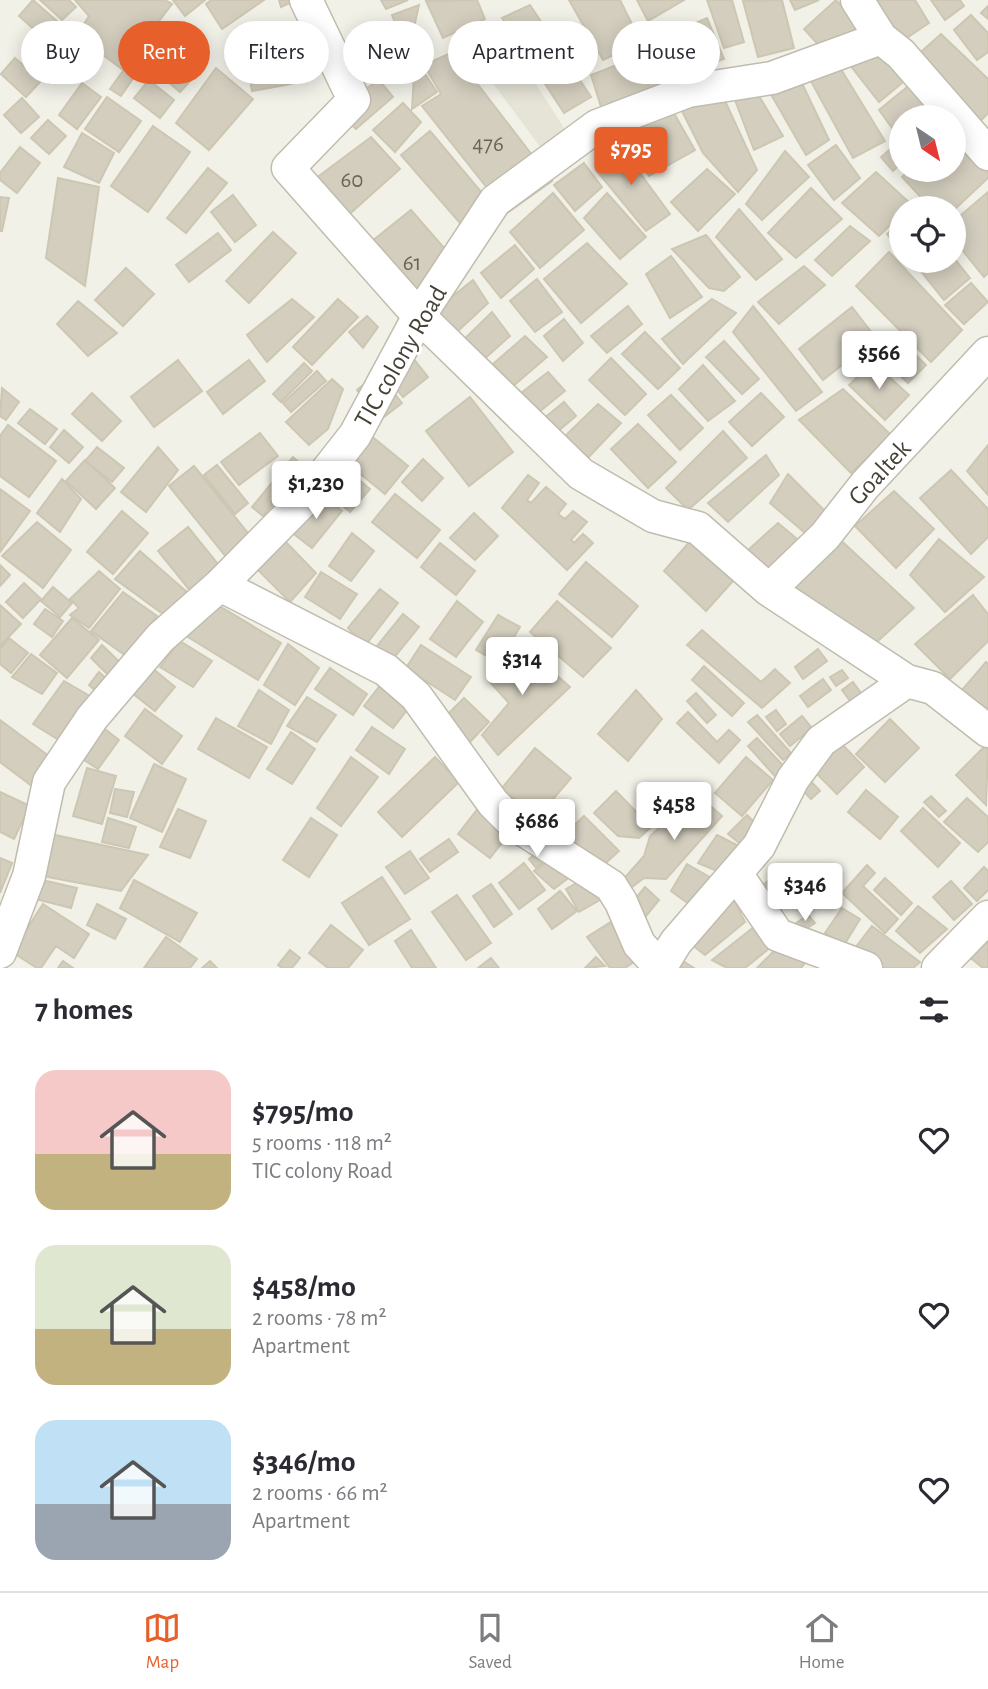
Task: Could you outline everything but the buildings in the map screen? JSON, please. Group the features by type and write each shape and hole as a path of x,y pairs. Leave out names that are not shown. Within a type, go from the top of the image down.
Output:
{"street":[{"path":"306,0 354,100 288,168 419,316 582,474 653,516 698,528 769,590 907,681 933,688 988,731"},
{"path":"857,0 881,38 901,54 988,154"},
{"name":"TIC colony Road","path":"0,952 29,876 49,782 92,718 160,638 220,585 304,500 355,435 419,316 495,201 597,126 688,91 772,78 881,38"},
{"name":"Goaltek","path":"769,590 825,536 865,485 988,353"},
{"path":"220,585 386,670 416,696 493,803 513,822 611,886 639,944 661,968 676,942 737,875 759,846 793,779 821,741 907,681"},
{"path":"737,875 778,935 866,968"},
{"path":"938,968 988,917"}],"shaded area":[{"path":"493,84 536,84 582,156 558,171"}]}
